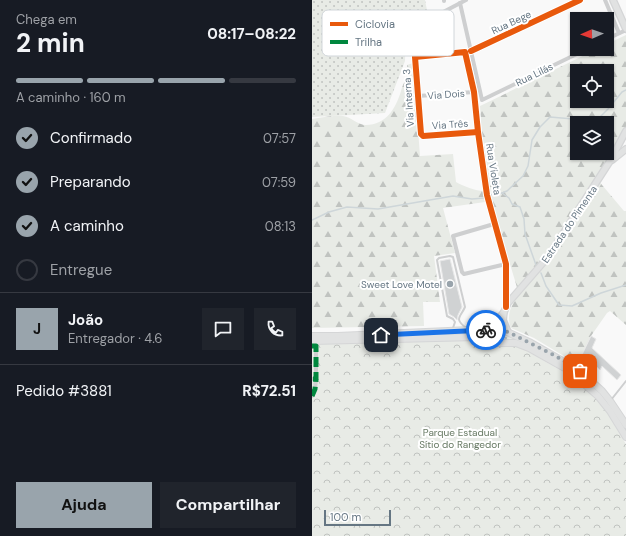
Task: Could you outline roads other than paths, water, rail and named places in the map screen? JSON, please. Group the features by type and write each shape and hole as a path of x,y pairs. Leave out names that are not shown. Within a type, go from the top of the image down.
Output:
{"main road":[{"path":"614,0 626,29"},
{"name":"Estrada do Pimenta","path":"481,330 490,326 505,309 515,294 548,257 610,161 626,131"},
{"path":"619,143 620,149 625,149"},
{"path":"610,161 625,149"},
{"path":"505,309 503,322 508,332"},
{"path":"489,341 486,338 486,334 492,329"},
{"path":"312,336 451,332 492,329 501,330 531,343 573,367 595,384 610,401 626,425"},
{"path":"312,341 477,337 497,343 516,342 553,361 576,376 589,387 606,405 626,437"}],"street":[{"path":"447,10 466,0"},
{"name":"Rua Bege","path":"471,51 580,0"},
{"path":"605,0 619,33"},
{"path":"460,3 471,51"},
{"path":"614,36 626,29"},
{"name":"Rua Lilás","path":"471,51 482,100 573,56"},
{"name":"Via Interna 3","path":"454,53 465,52"},
{"name":"Rua Violeta","path":"465,52 474,92 487,195 506,264 505,309"},
{"name":"Via Interna 3","path":"423,136 421,134 415,57 425,56"},
{"name":"Via Dois","path":"418,96 474,92"},
{"name":"Via Três","path":"423,136 478,132"},
{"path":"494,224 453,236 462,272 464,274 506,264"},
{"path":"505,287 515,294"},
{"path":"312,346 316,346 314,362 315,389 312,396"}],"lane":[{"path":"451,332 455,322 447,316 437,260 439,258 450,256 453,257 465,307 458,317 458,320 470,331"},
{"path":"610,401 626,381"}],"waterway":[{"path":"502,193 507,191 523,176 528,166 532,140 540,127 550,117 585,120 598,119 622,92 626,90"},
{"path":"491,195 502,193 509,198 512,204 520,207 524,219 525,234 536,265"},
{"path":"312,220 329,212 347,207 378,209 453,196 472,199 484,198"},
{"path":"541,273 546,286 559,305 572,306 601,293 626,285"}],"place":[{"name":"Sweet Love Motel","path":"450,284"}],"park label":[{"name":"Parque Estadual Sítio do Rangedor","path":"460,438"}]}
